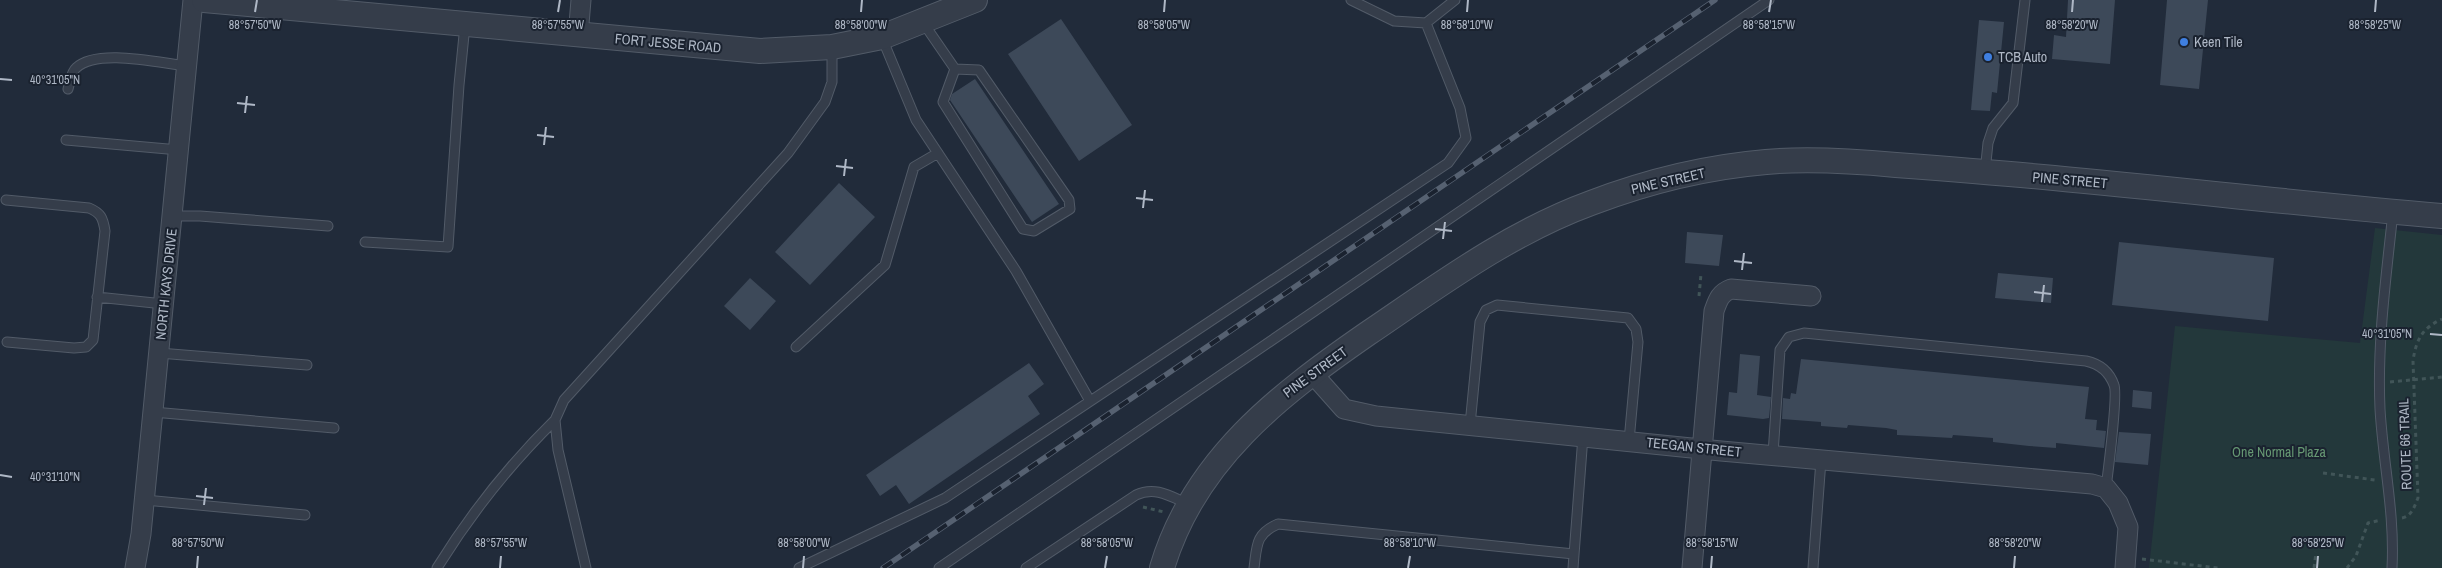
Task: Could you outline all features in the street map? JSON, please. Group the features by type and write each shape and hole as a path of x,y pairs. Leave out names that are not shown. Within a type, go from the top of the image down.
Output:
{"street":[{"name":"NORTH KAYS DRIVE","path":"136,568 145,500 193,0"},
{"name":"FORT JESSE ROAD","path":"204,0 578,36 760,51 832,47 882,36 976,0"},
{"path":"578,36 581,0"},
{"name":"PINE STREET","path":"1162,568 1190,505 1207,477 1238,439 1278,400 1312,373 1447,279 1493,251 1588,203 1642,186 1689,174 1766,162 1856,162 1985,172 2442,216"},
{"path":"1692,568 1714,310 1720,295 1726,291 1736,289 1811,296"},
{"name":"TEEGAN STREET","path":"1312,373 1344,409 1376,416 2099,486"},
{"path":"2099,486 2118,503 2128,527 2125,563"}],"lane":[{"path":"1351,0 1394,21 1426,24 1455,0"},
{"path":"939,568 1769,0"},
{"path":"1985,172 1988,142 1993,128 2013,103 2025,0"},
{"path":"922,21 955,69"},
{"path":"799,568 945,498 1448,163 1466,138 1460,108 1426,24"},
{"path":"366,242 448,247 459,86 466,25"},
{"path":"882,36 916,120 1016,271 1090,402"},
{"path":"437,568 460,530 517,457 554,420 564,400 788,153 825,102 832,82 832,47"},
{"path":"68,89 75,68 90,58 110,57 187,66"},
{"path":"955,69 979,70 1069,200 1070,208 1034,231 1023,229 943,102 955,69"},
{"path":"66,140 179,150"},
{"path":"796,347 885,265 914,167 938,153"},
{"path":"6,200 89,208 99,212 103,219 105,231 93,340 86,347 74,348 7,342"},
{"path":"2392,568 2392,519 2380,410 2380,342 2393,212"},
{"path":"172,216 200,216 328,226"},
{"path":"98,297 164,304"},
{"path":"1470,425 1480,322 1486,310 1497,305 1628,318 1636,329 1638,342 1629,441"},
{"path":"1773,454 1780,350 1789,337 1804,333 2077,360 2097,364 2107,372 2116,386 2099,486"},
{"path":"159,353 307,365"},
{"path":"153,412 334,428"},
{"path":"554,420 558,450 586,568"},
{"path":"1573,568 1583,436"},
{"path":"1813,568 1821,460"},
{"path":"1026,568 1136,495 1147,490 1158,491 1190,505"},
{"path":"145,500 305,515"},
{"path":"1254,568 1258,540 1267,529 1278,524 1574,554"}],"path":[{"name":"ROUTE 66 TRAIL","path":"2347,568 2356,556 2368,523 2375,520 2407,517 2418,498 2413,361 2416,343 2426,328 2442,319"},
{"path":"2380,383 2442,377"},
{"path":"2323,472 2378,481 2388,480"},
{"path":"2314,568 2316,552"},
{"path":"2125,563 2218,568"}],"green space":[{"name":"One Normal Plaza","path":"2375,228 2442,235 2442,568 2149,568 2175,326 2360,343"}],"building":[{"path":"2068,0 2115,0 2110,64 2052,59 2054,35 2066,37"},
{"name":"Keen Tile","path":"2167,0 2208,0 2199,89 2160,85"},
{"path":"1061,19 1132,125 1079,161 1008,54"},
{"name":"TCB Auto","path":"1979,20 2004,22 1997,93 1992,92 1990,111 1971,110"},
{"path":"975,79 1059,204 1032,222 950,100 952,94"},
{"path":"839,183 875,217 810,285 775,252"},
{"path":"1687,232 1723,235 1719,266 1685,263"},
{"path":"2119,242 2274,258 2268,321 2112,305"},
{"path":"1998,273 2053,278 2051,303 1995,298"},
{"path":"750,278 776,301 750,330 724,306"},
{"path":"1740,354 1760,356 1757,395 1771,397 1769,418 1727,415 1729,392 1737,393"},
{"path":"1801,359 2089,387 2085,419 2097,420 2096,430 2106,431 2104,448 2056,443 2056,448 2029,446 1993,442 1993,438 1953,435 1952,438 1897,435 1897,430 1886,428 1848,425 1847,428 1821,426 1821,422 1782,419 1783,398 1790,399 1791,393 1796,394"},
{"path":"1029,363 1044,384 1028,396 1040,414 909,504 896,485 880,496 866,475"},
{"path":"2133,390 2152,392 2151,409 2132,407"},
{"path":"2119,432 2151,434 2148,465 2115,462"}],"railway":[{"path":"883,568 1715,0"}],"place":[{"name":"Keen Tile","path":"2184,42"},
{"name":"TCB Auto","path":"1988,57"}]}
